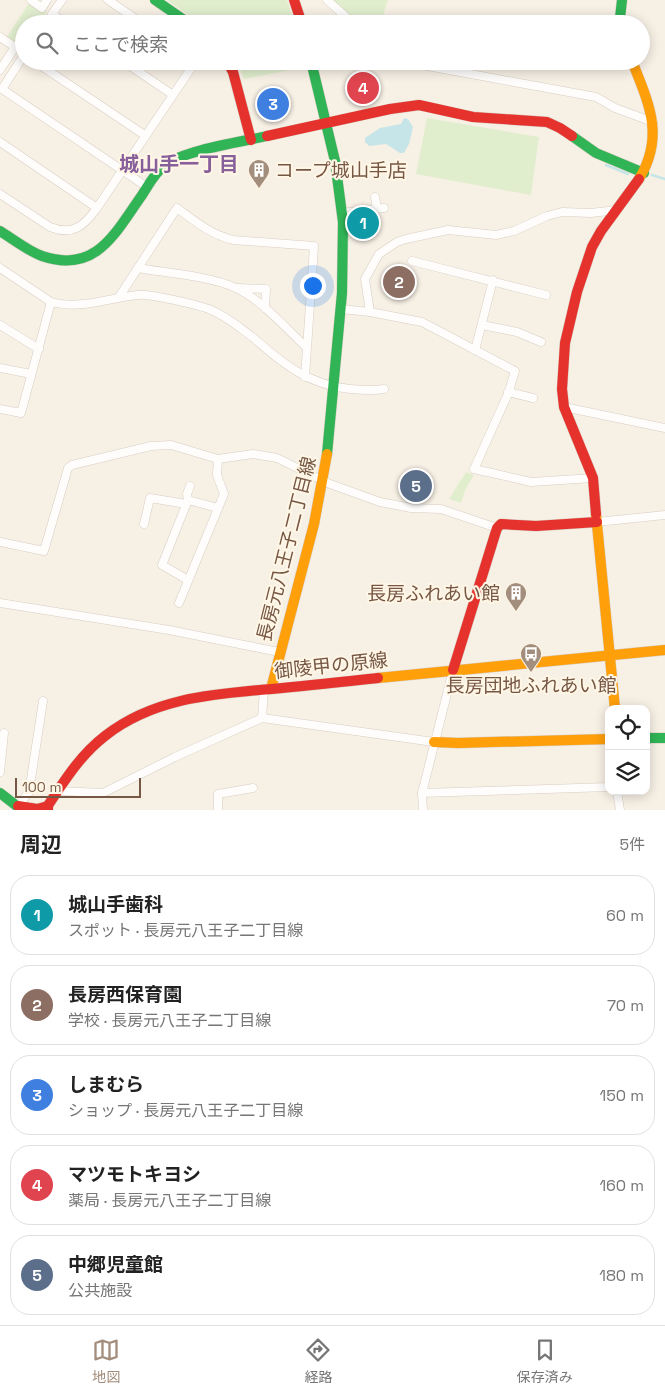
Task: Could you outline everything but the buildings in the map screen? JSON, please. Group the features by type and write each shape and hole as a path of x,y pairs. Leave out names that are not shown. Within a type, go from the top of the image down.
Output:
{"street":[{"path":"31,0 42,8 47,0"},
{"path":"54,15 52,14 62,0"},
{"path":"108,0 130,15"},
{"path":"155,0 177,15"},
{"path":"294,0 299,15"},
{"path":"327,0 344,15"},
{"path":"620,15 622,0"},
{"path":"0,37 15,47 0,70"},
{"path":"15,69 2,89 147,187"},
{"path":"47,70 146,136"},
{"path":"136,70 173,95"},
{"path":"0,194 50,227 58,230 70,230 83,225 97,208 190,70"},
{"path":"232,70 251,140"},
{"name":"長房元八王子二丁目線","path":"268,689 312,529 323,480 342,309 344,272 338,175 313,70"},
{"path":"450,70 596,96 616,108 665,126"},
{"path":"615,705 593,478 564,407 561,367 581,275 589,253 600,232 630,195 650,160 655,136 653,122 635,70"},
{"path":"0,230 46,258 62,260 86,258 99,251 112,239 147,187 165,165 181,157 390,108 419,105 473,117 547,122 560,128 596,153 644,173"},
{"path":"0,142 97,208"},
{"path":"341,213 380,209 376,197"},
{"path":"119,298 176,208 214,234 234,240 314,246 305,377"},
{"path":"370,312 365,279 379,254 397,242 448,230 496,235 514,231 547,216 562,212 591,213 617,210"},
{"path":"412,260 546,295"},
{"path":"0,268 51,302 74,306 140,294 208,308 227,316 291,369 305,377 334,386 375,391 384,389"},
{"path":"138,268 218,282 237,288 266,289 265,308"},
{"path":"476,350 493,280"},
{"path":"237,288 265,308 306,347"},
{"path":"0,409 21,413 51,302"},
{"path":"342,309 370,312 422,322 515,371 508,392 474,469 531,482 593,478"},
{"path":"0,325 39,349"},
{"path":"482,325 517,332 541,342"},
{"path":"0,368 31,374"},
{"path":"508,392 533,398"},
{"path":"564,407 665,428"},
{"path":"0,542 44,552 68,468 72,465 151,446 171,445 218,459 253,454 277,458 323,480 380,502 412,508 441,509 497,528"},
{"path":"179,602 224,494 217,475 218,459"},
{"path":"188,580 162,564 187,502 190,486"},
{"path":"144,524 150,498 218,508"},
{"path":"423,810 422,793 434,742 453,670 497,528 501,524 536,526 665,515"},
{"path":"0,603 169,630 279,652"},
{"name":"御陵甲の原線","path":"47,809 77,763 97,742 138,714 190,697 229,691 268,689 665,650"},
{"path":"262,718 268,689"},
{"path":"20,808 29,792 42,701"},
{"path":"57,791 103,793 262,718 434,742 605,739"},
{"path":"0,772 4,733"},
{"path":"650,738 665,738"},
{"path":"422,793 605,787"},
{"path":"218,810 218,794 253,788"},
{"path":"0,793 20,808 47,809"},
{"path":"618,795 620,810"}],"green space":[{"path":"31,0 47,11 45,15 21,15"},
{"path":"167,0 287,0 292,15 188,15"},
{"path":"327,0 388,0 384,15 344,15"},
{"path":"15,25 15,46 5,40"},
{"path":"240,70 290,70 244,79"},
{"path":"427,118 539,137 531,195 416,174"},
{"path":"466,472 474,475 465,490 461,503 449,499"}],"water":[{"path":"404,118 408,119 413,127 409,144 404,153 400,153 386,144 369,146 365,142 365,138 380,128 401,124"}],"waterway":[{"path":"606,165 628,174"},
{"path":"652,175 665,179"}],"traffic: fast":[{"path":"155,0 177,15"},
{"path":"620,15 622,0"},
{"path":"313,70 335,161 343,222 342,293 327,454"},
{"path":"0,231 42,256 60,260 76,260 101,248 112,237 154,176 165,165 199,151 267,136"},
{"path":"572,136 596,153 644,173"},
{"path":"650,738 665,738"},
{"path":"0,793 22,810"}],"traffic: slow":[{"path":"635,70 649,106 653,134 647,163 639,179"},
{"path":"271,689 314,524 327,454"},
{"path":"596,514 615,705"},
{"path":"378,678 665,650"},
{"path":"434,742 605,739"}],"traffic: jam":[{"path":"294,0 299,15"},
{"path":"232,70 251,140"},
{"path":"267,136 390,109 419,105 473,117 547,122 572,136"},
{"path":"596,514 593,478 564,407 562,389 565,343 577,292 592,247 601,231 639,179"},
{"path":"453,670 497,528 501,524 536,526 597,522"},
{"path":"45,810 72,770 87,752 105,736 143,713 184,700 206,696 378,678"},
{"path":"18,806 37,809 48,806 48,809"}],"place":[{"name":"マツモトキヨシ","path":"363,88"},
{"name":"しまむら","path":"273,104"},
{"name":"コープ城山手店","path":"259,189"},
{"name":"城山手歯科","path":"363,223"},
{"name":"長房西保育園","path":"399,282"},
{"name":"中郷児童館","path":"416,486"},
{"name":"長房ふれあい館","path":"516,612"},
{"name":"長房団地ふれあい館","path":"531,673"}],"district":[{"name":"城山手一丁目","path":"179,164"}]}
